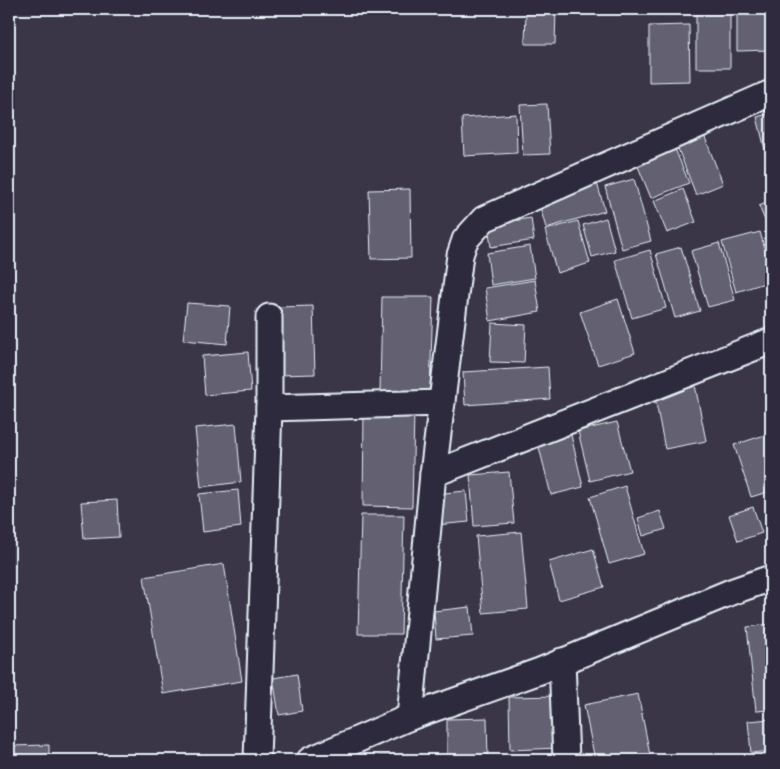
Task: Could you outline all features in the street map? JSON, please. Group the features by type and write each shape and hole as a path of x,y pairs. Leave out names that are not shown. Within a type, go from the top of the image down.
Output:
{"street":[{"path":"410,717 433,474 460,255 465,240 484,219 771,93"},
{"path":"257,760 269,408 269,318"},
{"path":"433,474 771,341"},
{"path":"269,408 442,403"},
{"path":"310,760 344,753 410,717 562,661 771,578"},
{"path":"562,661 566,760"}],"building":[{"path":"526,9 556,9 555,44 525,44"},
{"path":"696,9 730,9 730,68 696,68"},
{"path":"737,9 771,9 771,50 737,51"},
{"path":"689,25 690,81 649,82 649,26"},
{"path":"547,104 550,154 523,155 520,105"},
{"path":"771,113 771,174 757,117"},
{"path":"516,114 517,153 464,156 462,118"},
{"path":"704,135 723,184 696,195 677,146"},
{"path":"675,149 689,183 651,198 637,164"},
{"path":"634,179 651,241 622,249 605,187"},
{"path":"597,183 605,211 546,228 538,200"},
{"path":"410,189 411,258 371,259 369,190"},
{"path":"683,189 696,222 667,233 654,201"},
{"path":"771,201 771,229 769,230 759,206"},
{"path":"531,218 534,240 491,247 488,225"},
{"path":"606,218 615,251 592,257 583,225"},
{"path":"578,221 590,263 557,273 545,230"},
{"path":"760,232 771,271 771,281 736,292 722,242"},
{"path":"719,243 735,300 708,307 691,251"},
{"path":"530,246 535,278 491,285 487,253"},
{"path":"681,247 700,311 675,318 656,254"},
{"path":"650,250 666,308 632,318 615,260"},
{"path":"535,280 540,312 490,321 485,288"},
{"path":"382,297 433,297 430,392 380,392"},
{"path":"618,299 635,353 598,365 580,312"},
{"path":"187,303 230,306 227,344 183,340"},
{"path":"313,306 315,374 279,375 277,307"},
{"path":"492,323 526,325 524,363 490,362"},
{"path":"248,352 251,391 205,395 202,356"},
{"path":"548,367 550,399 465,405 463,372"},
{"path":"695,385 706,441 665,449 654,393"},
{"path":"364,411 414,412 412,507 363,506"},
{"path":"617,422 630,471 590,481 578,431"},
{"path":"236,424 241,482 201,487 195,428"},
{"path":"771,433 771,491 751,497 734,445"},
{"path":"571,435 583,487 551,495 538,443"},
{"path":"509,472 514,523 474,526 470,475"},
{"path":"625,486 644,554 609,564 590,497"},
{"path":"238,490 241,527 203,532 199,494"},
{"path":"466,491 469,522 436,525 433,494"},
{"path":"117,500 119,537 84,539 81,502"},
{"path":"753,507 762,533 738,541 729,515"},
{"path":"660,511 666,529 643,536 638,518"},
{"path":"361,515 404,515 401,634 358,634"},
{"path":"521,532 528,609 483,613 476,536"},
{"path":"593,549 604,587 559,600 549,562"},
{"path":"224,564 242,681 163,694 144,577"},
{"path":"470,607 473,636 436,639 434,611"},
{"path":"771,624 771,710 756,711 747,627"},
{"path":"297,674 302,711 279,715 273,678"},
{"path":"638,694 651,760 595,760 584,705"},
{"path":"558,696 559,748 510,750 509,697"},
{"path":"487,718 488,760 447,760 447,719"},
{"path":"771,719 771,751 751,753 748,721"},
{"path":"49,745 49,760 9,760 9,746"},
{"path":"400,756 400,760 351,760 351,757"}]}
